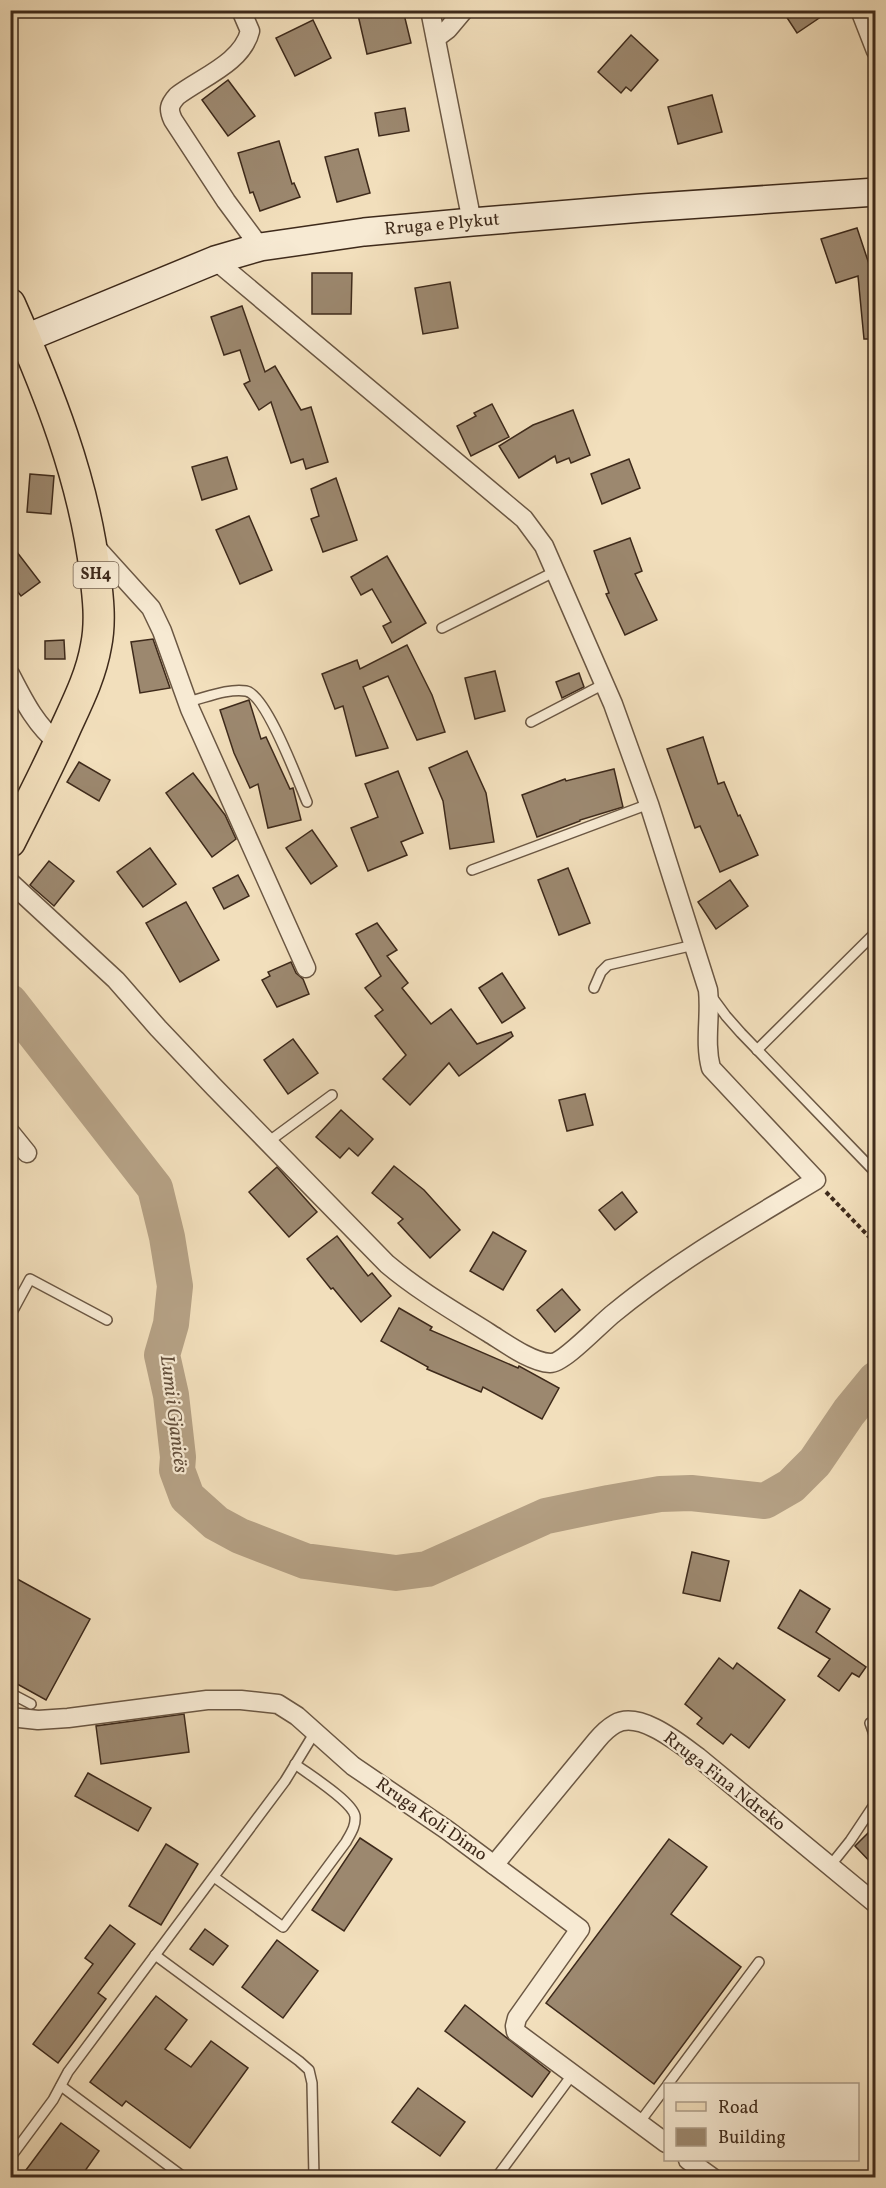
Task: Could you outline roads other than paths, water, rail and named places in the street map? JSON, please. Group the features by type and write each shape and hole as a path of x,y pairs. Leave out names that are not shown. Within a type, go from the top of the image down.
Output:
{"main road":[{"name":"SH4","path":"10,304 42,378 74,471 92,543 99,618 97,644 90,673 10,842"}],"street":[{"path":"241,10 250,31 244,47 234,57 177,96 170,104 169,111 172,120 260,248"},
{"path":"430,10 472,222"},
{"path":"436,38 448,29 464,10"},
{"path":"860,10 876,51"},
{"name":"Rruga e Plykut","path":"26,339 215,260 260,248 364,232 472,222 876,192"},
{"path":"10,882 116,980 158,1028 387,1264 409,1283 514,1349 550,1363 558,1362 616,1311 712,1242 816,1180 711,1068 708,1057 710,1008 708,990 650,804 604,684 544,546 524,519 215,260"},
{"path":"92,543 151,608 162,631 187,702 306,968"},
{"path":"10,674 33,718 43,731 58,744"},
{"path":"10,1132 27,1153"},
{"name":"Rruga Koli Dimo","path":"10,1717 38,1720 68,1718 190,1701 241,1700 278,1704 297,1716 353,1766 447,1830 580,1929 522,2009 515,2026 516,2032 664,2142"},
{"name":"Rruga Fina Ndreko","path":"494,1865 597,1740 615,1724 626,1721 644,1724 675,1740 721,1775 876,1905"},
{"path":"689,2161 713,2178"}],"lane":[{"path":"442,628 556,571"},
{"path":"531,722 604,684"},
{"path":"187,702 237,690 249,691 257,697 270,717 307,802"},
{"path":"472,870 650,804"},
{"path":"757,1050 876,932"},
{"path":"594,988 601,972 608,965 694,945"},
{"path":"708,990 726,1016 757,1050 876,1173"},
{"path":"268,1142 332,1095"},
{"path":"10,1316 30,1279 107,1320"},
{"path":"10,1693 31,1704"},
{"path":"870,1723 876,1740"},
{"path":"10,2158 53,2100 68,2072 285,1781 315,1732"},
{"path":"214,1877 283,1927 346,1842 355,1827 355,1814 348,1804 295,1764"},
{"path":"830,1866 856,1833 876,1802"},
{"path":"155,1955 309,2070 312,2083 314,2178"},
{"path":"669,2083 759,1962"},
{"path":"496,2178 572,2075"},
{"path":"60,2086 184,2178"},
{"path":"639,2123 664,2090"}],"waterway":[{"name":"Lumi i Gjanicës","path":"10,1002 155,1188 167,1237 175,1286 171,1324 162,1355 171,1395 178,1457 177,1470 187,1497 216,1523 240,1536 305,1561 396,1573 427,1569 546,1516 609,1503 660,1494 691,1493 765,1501 791,1486 815,1462 849,1412 876,1379"}]}
